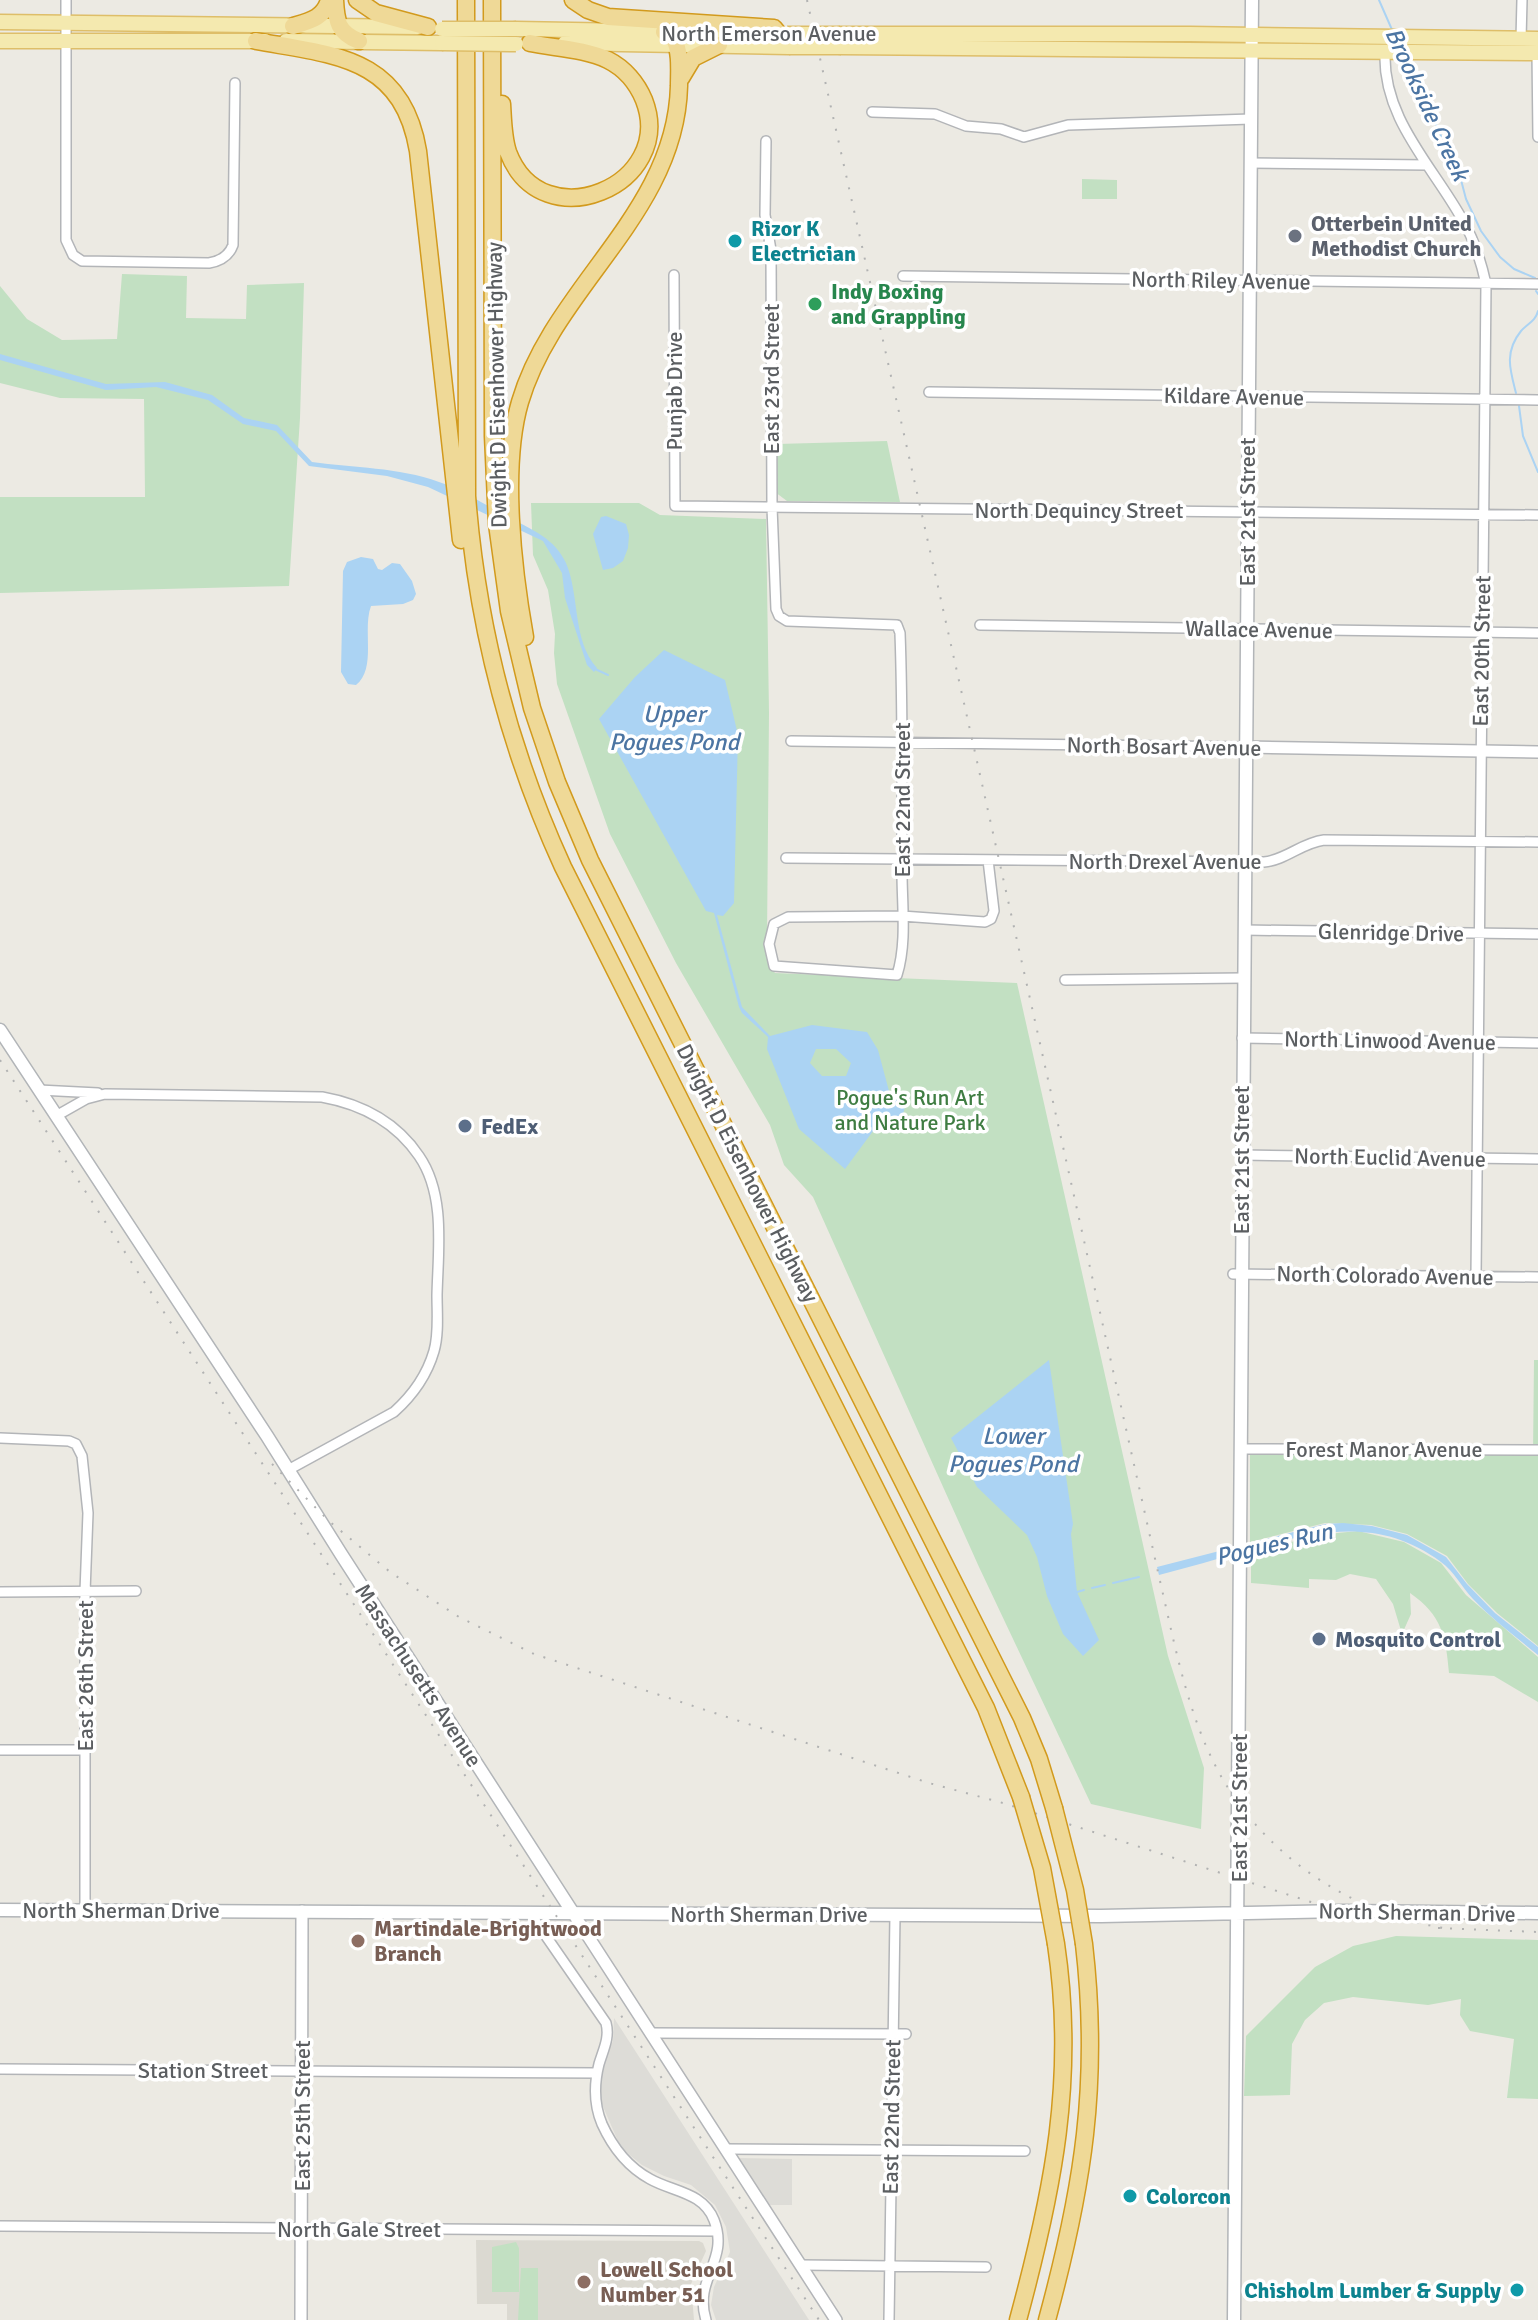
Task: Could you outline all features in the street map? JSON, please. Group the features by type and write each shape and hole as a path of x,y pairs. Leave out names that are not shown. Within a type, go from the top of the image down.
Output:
{"highway":[{"path":"293,26 320,16 332,0"},
{"path":"332,0 339,27 347,36 359,41"},
{"path":"357,0 376,13 437,33"},
{"path":"455,0 466,146"},
{"name":"Dwight D Eisenhower Highway","path":"466,0 459,467 464,553 516,750 549,837 986,1708 1021,1797 1042,1868 1056,1944 1063,2019 1060,2120 1049,2195 1018,2320"},
{"path":"493,0 505,138 516,168 534,186 554,195 580,198 604,192 629,173 644,149 648,124 641,93 626,73 607,59 521,39"},
{"name":"Dwight D Eisenhower Highway","path":"493,0 494,486 506,544 521,666 552,768 594,868 1022,1718 1039,1759 1075,1890 1091,2013 1087,2129 1073,2218 1047,2320"},
{"path":"573,0 588,10 608,17 774,28 785,38"},
{"path":"506,544 512,495 514,433 520,401 530,373 556,325 657,177 674,132 679,83 677,44 672,36 664,32"},
{"path":"256,41 330,53 353,61 384,83 406,112 418,151 459,467"},
{"path":"679,83 690,60 719,45"}],"main road":[{"name":"East 21st Street","path":"1234,2320 1241,1511 1237,1274 1242,1155 1252,0"},
{"name":"North Emerson Avenue","path":"0,22 67,32 256,41 359,41 437,33"},
{"name":"North Emerson Avenue","path":"0,41 67,32 293,26 677,44 719,45 785,38"},
{"name":"North Emerson Avenue","path":"521,39 664,32 840,41 1252,42 1387,47 1413,51 1538,53"},
{"name":"North Emerson Avenue","path":"1387,47 1406,37 1538,39"},
{"name":"Massachusetts Avenue","path":"0,1030 573,1913"},
{"name":"North Sherman Drive","path":"0,1910 1101,1916 1238,1912 1538,1913"}],"street":[{"path":"66,0 66,240 73,255 89,262 209,263 225,258 233,245 235,83"},
{"path":"1521,39 1522,0"},
{"name":"East 20th Street","path":"1387,47 1386,82 1394,106 1470,234 1486,284 1476,1276"},
{"path":"1538,53 1538,137"},
{"path":"872,112 935,114 966,126 1001,129 1024,137 1068,125 1251,119"},
{"name":"East 23rd Street","path":"766,141 765,215 771,250 772,507 775,598 779,616 787,621 897,625"},
{"path":"1250,163 1427,165"},
{"name":"Punjab Drive","path":"674,275 675,506"},
{"name":"North Riley Avenue","path":"903,276 1538,284"},
{"name":"Kildare Avenue","path":"929,392 1538,400"},
{"name":"North Dequincy Street","path":"675,506 1537,515"},
{"name":"East 22nd Street","path":"897,625 900,633 904,742 903,955 897,975 774,966 769,944 774,924 788,917 902,916"},
{"name":"Wallace Avenue","path":"980,625 1538,633"},
{"name":"North Bosart Avenue","path":"791,741 1538,752"},
{"name":"North Drexel Avenue","path":"786,858 1245,862 1277,860 1303,845 1320,840 1538,842"},
{"path":"902,916 985,922 991,919 994,911 988,860"},
{"name":"Glenridge Drive","path":"1244,930 1538,934"},
{"path":"1065,980 1243,978"},
{"name":"North Linwood Avenue","path":"1242,1038 1538,1043"},
{"path":"39,1090 333,1099 367,1110 391,1126 420,1158 432,1185 436,1209 436,1347 427,1369 407,1400 394,1412 288,1470"},
{"path":"56,1116 86,1099 105,1094"},
{"name":"North Euclid Avenue","path":"1242,1155 1538,1159"},
{"name":"North Colorado Avenue","path":"1237,1274 1538,1277"},
{"name":"East 26th Street","path":"0,1438 55,1439 76,1444 82,1456 88,1513 85,1592 85,1910"},
{"name":"Forest Manor Avenue","path":"1241,1449 1533,1450"},
{"path":"0,1592 136,1591"},
{"path":"0,1750 86,1750"},
{"name":"East 25th Street","path":"301,2320 302,1911"},
{"path":"530,1913 607,2027 597,2073 596,2097 598,2113 613,2144 641,2174 697,2199 713,2216 717,2231 717,2255 701,2296 706,2320"},
{"name":"Massachusetts Avenue","path":"573,1913 836,2320"},
{"name":"East 22nd Street","path":"889,2320 895,1915"},
{"path":"650,2033 906,2034"},
{"name":"Station Street","path":"0,2069 597,2073"},
{"path":"725,2149 1025,2151"},
{"name":"North Gale Street","path":"0,2226 717,2231"},
{"path":"801,2265 986,2267"}],"shaded area":[{"path":"614,2018 809,2320 716,2320 711,2305 714,2287 730,2252 726,2227 715,2205 691,2185 642,2165 621,2148 601,2102 600,2082 604,2059 613,2041"},
{"path":"738,2158 792,2159 792,2205 769,2205"},
{"name":"Lowell School Number 51","path":"476,2240 699,2241 706,2251 691,2284 694,2320 507,2320 507,2304 477,2304"}],"green space":[{"path":"1082,179 1117,180 1117,199 1082,199"},
{"path":"122,274 187,276 186,318 246,319 247,285 304,283 300,418 289,586 0,593 0,497 145,497 144,399 60,398 0,383 0,286 27,319 62,340 117,339"},
{"path":"887,441 900,502 787,501 775,492 777,444"},
{"name":"Pogue's Run Art and Nature Park","path":"531,503 639,503 660,515 766,519 769,713 767,939 775,973 1017,983 1168,1656 1204,1768 1201,1829 1091,1804 979,1567 813,1197 784,1165 770,1125 676,963 610,834 557,684 555,634 548,590 533,555"},
{"path":"1534,1360 1538,1360 1538,1646 1497,1613 1468,1584 1447,1556 1407,1534 1371,1525 1325,1523 1250,1542 1250,1454 1533,1454"},
{"path":"1358,1531 1404,1542 1441,1563 1466,1595 1538,1657 1538,1702 1494,1676 1449,1673 1444,1638 1436,1618 1410,1593 1411,1614 1402,1634 1393,1604 1376,1579 1350,1574 1336,1580 1309,1579 1309,1588 1251,1583 1251,1553 1317,1535"},
{"path":"1396,1936 1538,1940 1538,2099 1507,2098 1514,2039 1470,2031 1460,2015 1461,1999 1428,2005 1353,1997 1324,2003 1305,2020 1292,2044 1290,2095 1244,2096 1246,2036 1315,1967 1353,1946"},
{"path":"516,2242 519,2248 519,2292 492,2292 492,2247"},
{"path":"521,2268 538,2268 538,2320 518,2320"}],"water":[{"path":"0,354 106,384 165,382 212,395 244,418 277,425 312,462 408,473 466,494 542,536 556,548 566,563 580,631 589,657 597,668 594,672 587,665 565,598 562,573 543,541 428,487 387,476 309,466 276,431 243,424 208,400 156,387 106,390 0,360"},
{"path":"601,517 626,524 629,535 623,561 603,570 593,534"},
{"path":"361,557 373,559 378,569 382,570 392,563 400,564 412,581 416,594 413,600 403,604 371,606 368,659 362,678 356,685 348,684 341,672 343,571 347,562"},
{"name":"Upper Pogues Pond","path":"664,650 725,680 738,735 734,903 723,916 717,915 742,1007 770,1036 812,1025 867,1032 878,1050 889,1091 907,1100 898,1131 883,1133 876,1127 845,1169 799,1129 767,1049 768,1037 739,1007 714,913 706,911 599,719 635,677","holes":["816,1049 836,1049 851,1063 846,1076 822,1076 810,1063"]},
{"name":"Lower Pogues Pond","path":"1049,1360 1073,1524 1071,1534 1077,1592 1099,1640 1083,1656 1063,1634 1027,1535 977,1487 951,1438"},
{"path":"1343,1523 1407,1535 1446,1557 1495,1613 1538,1647 1538,1655 1481,1607 1441,1562 1418,1547 1371,1533 1323,1533 1299,1537 1159,1575 1157,1567 1325,1524"}],"waterway":[{"name":"Brookside Creek","path":"1379,0 1393,32"},
{"name":"Brookside Creek","path":"1408,59 1441,136 1455,157 1466,199 1481,231 1500,257 1514,269 1535,278"},
{"name":"Brookside Creek","path":"1516,393 1510,369 1512,346 1538,311"},
{"name":"Brookside Creek","path":"1519,406 1523,436 1538,472"},
{"name":"Pogues Run","path":"595,669 608,675"},
{"name":"Pogues Run","path":"1113,1583 1139,1577"},
{"name":"Pogues Run","path":"1092,1588 1105,1585"},
{"name":"Pogues Run","path":"1077,1592 1084,1590"}],"railway":[{"path":"807,0 1160,1581 1196,1719 1214,1763 1233,1795 1256,1825 1282,1851 1344,1894 1378,1910 1413,1922 1450,1929"},
{"path":"0,1060 819,2320"},
{"path":"272,1464 329,1521 390,1572 459,1617 534,1654 929,1783 1003,1803 1311,1902 1375,1919"},
{"path":"1438,1928 1538,1932"}],"place":[{"name":"Otterbein United Methodist Church","path":"1295,236"},
{"name":"Rizor K Electrician","path":"735,241"},
{"name":"Indy Boxing and Grappling","path":"815,304"},
{"name":"FedEx","path":"465,1126"},
{"name":"Mosquito Control","path":"1319,1639"},
{"name":"Martindale-Brightwood Branch","path":"358,1941"},
{"name":"Colorcon","path":"1130,2196"},
{"name":"Lowell School Number 51","path":"584,2282"},
{"name":"Chisholm Lumber & Supply","path":"1517,2290"}]}
